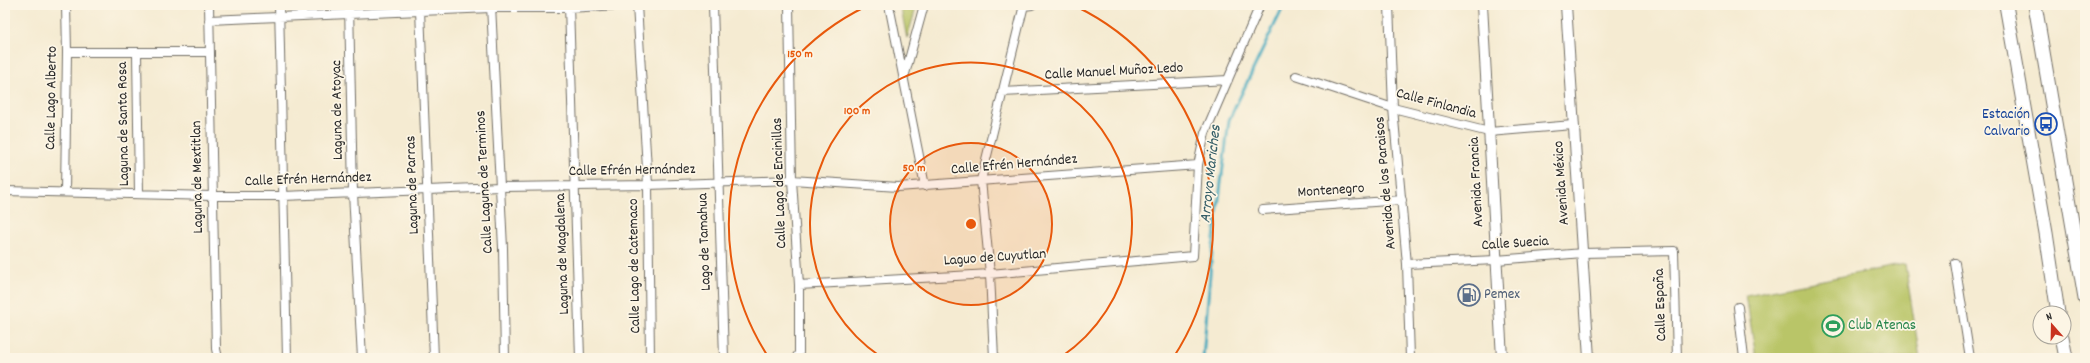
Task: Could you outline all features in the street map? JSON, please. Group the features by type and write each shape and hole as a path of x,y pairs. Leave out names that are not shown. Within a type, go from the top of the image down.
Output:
{"main road":[{"path":"2006,5 2046,233 2057,305"},
{"path":"2035,5 2085,298"},
{"path":"2064,345 2066,358"}],"street":[{"name":"Calle Lago Alberto","path":"65,192 67,52 66,5"},
{"name":"Laguna de Mextitlan","path":"209,5 216,349 218,358"},
{"path":"279,5 287,358"},
{"name":"Laguna de Atoyac","path":"349,5 353,193 362,358"},
{"path":"209,20 491,6 619,5"},
{"name":"Calle Lago de Catemaco","path":"637,5 648,185 650,358"},
{"name":"Lago de Tamahua","path":"713,5 717,183 724,358"},
{"name":"Calle Lago de Encinillas","path":"790,5 792,180 799,286 799,354 796,358"},
{"path":"889,5 925,186"},
{"path":"904,76 924,5"},
{"path":"994,358 990,274 981,180 1002,92 1027,5"},
{"path":"1198,164 1209,119 1228,80 1260,5"},
{"name":"Avenida de los Paraisos","path":"1389,5 1393,108 1407,264 1410,358"},
{"name":"Avenida Francia","path":"1482,5 1502,358"},
{"name":"Avenida México","path":"1566,5 1589,358"},
{"name":"Calle Laguna de Terminos","path":"491,6 500,187 505,358"},
{"name":"Laguna de Magdalena","path":"569,6 580,358"},
{"name":"Laguna de Parras","path":"420,10 426,190 434,358"},
{"path":"67,52 209,52"},
{"name":"Laguna de Santa Rosa","path":"137,53 139,194"},
{"name":"Calle Finlandia","path":"1296,76 1393,108 1489,132 1573,125"},
{"name":"Calle Manuel Muñoz Ledo","path":"1002,92 1228,80"},
{"name":"Calle Efrén Hernández","path":"6,192 283,196 500,187 648,185 792,180 865,186 925,186 981,180 1198,164"},
{"name":"Laguo de Cuyutlan","path":"799,286 990,274 1193,256 1198,164"},
{"name":"Montenegro","path":"1263,210 1402,200"},
{"name":"Calle Suecia","path":"1407,264 1496,260 1583,253 1674,251"},
{"name":"Calle España","path":"1674,251 1677,358"},
{"path":"1955,263 1970,358"},
{"path":"1738,307 1744,358"}],"green space":[{"path":"900,5 917,5 907,38"},
{"name":"Club Atenas","path":"1905,264 1920,358 1756,358 1746,295"}],"waterway":[{"name":"Arroyo Mariches","path":"1203,358 1211,262 1229,120 1284,5"}],"place":[{"name":"Estación Calvario","path":"2046,124"},
{"name":"Pemex","path":"1469,295"},
{"name":"Club Atenas","path":"1833,326"}]}
